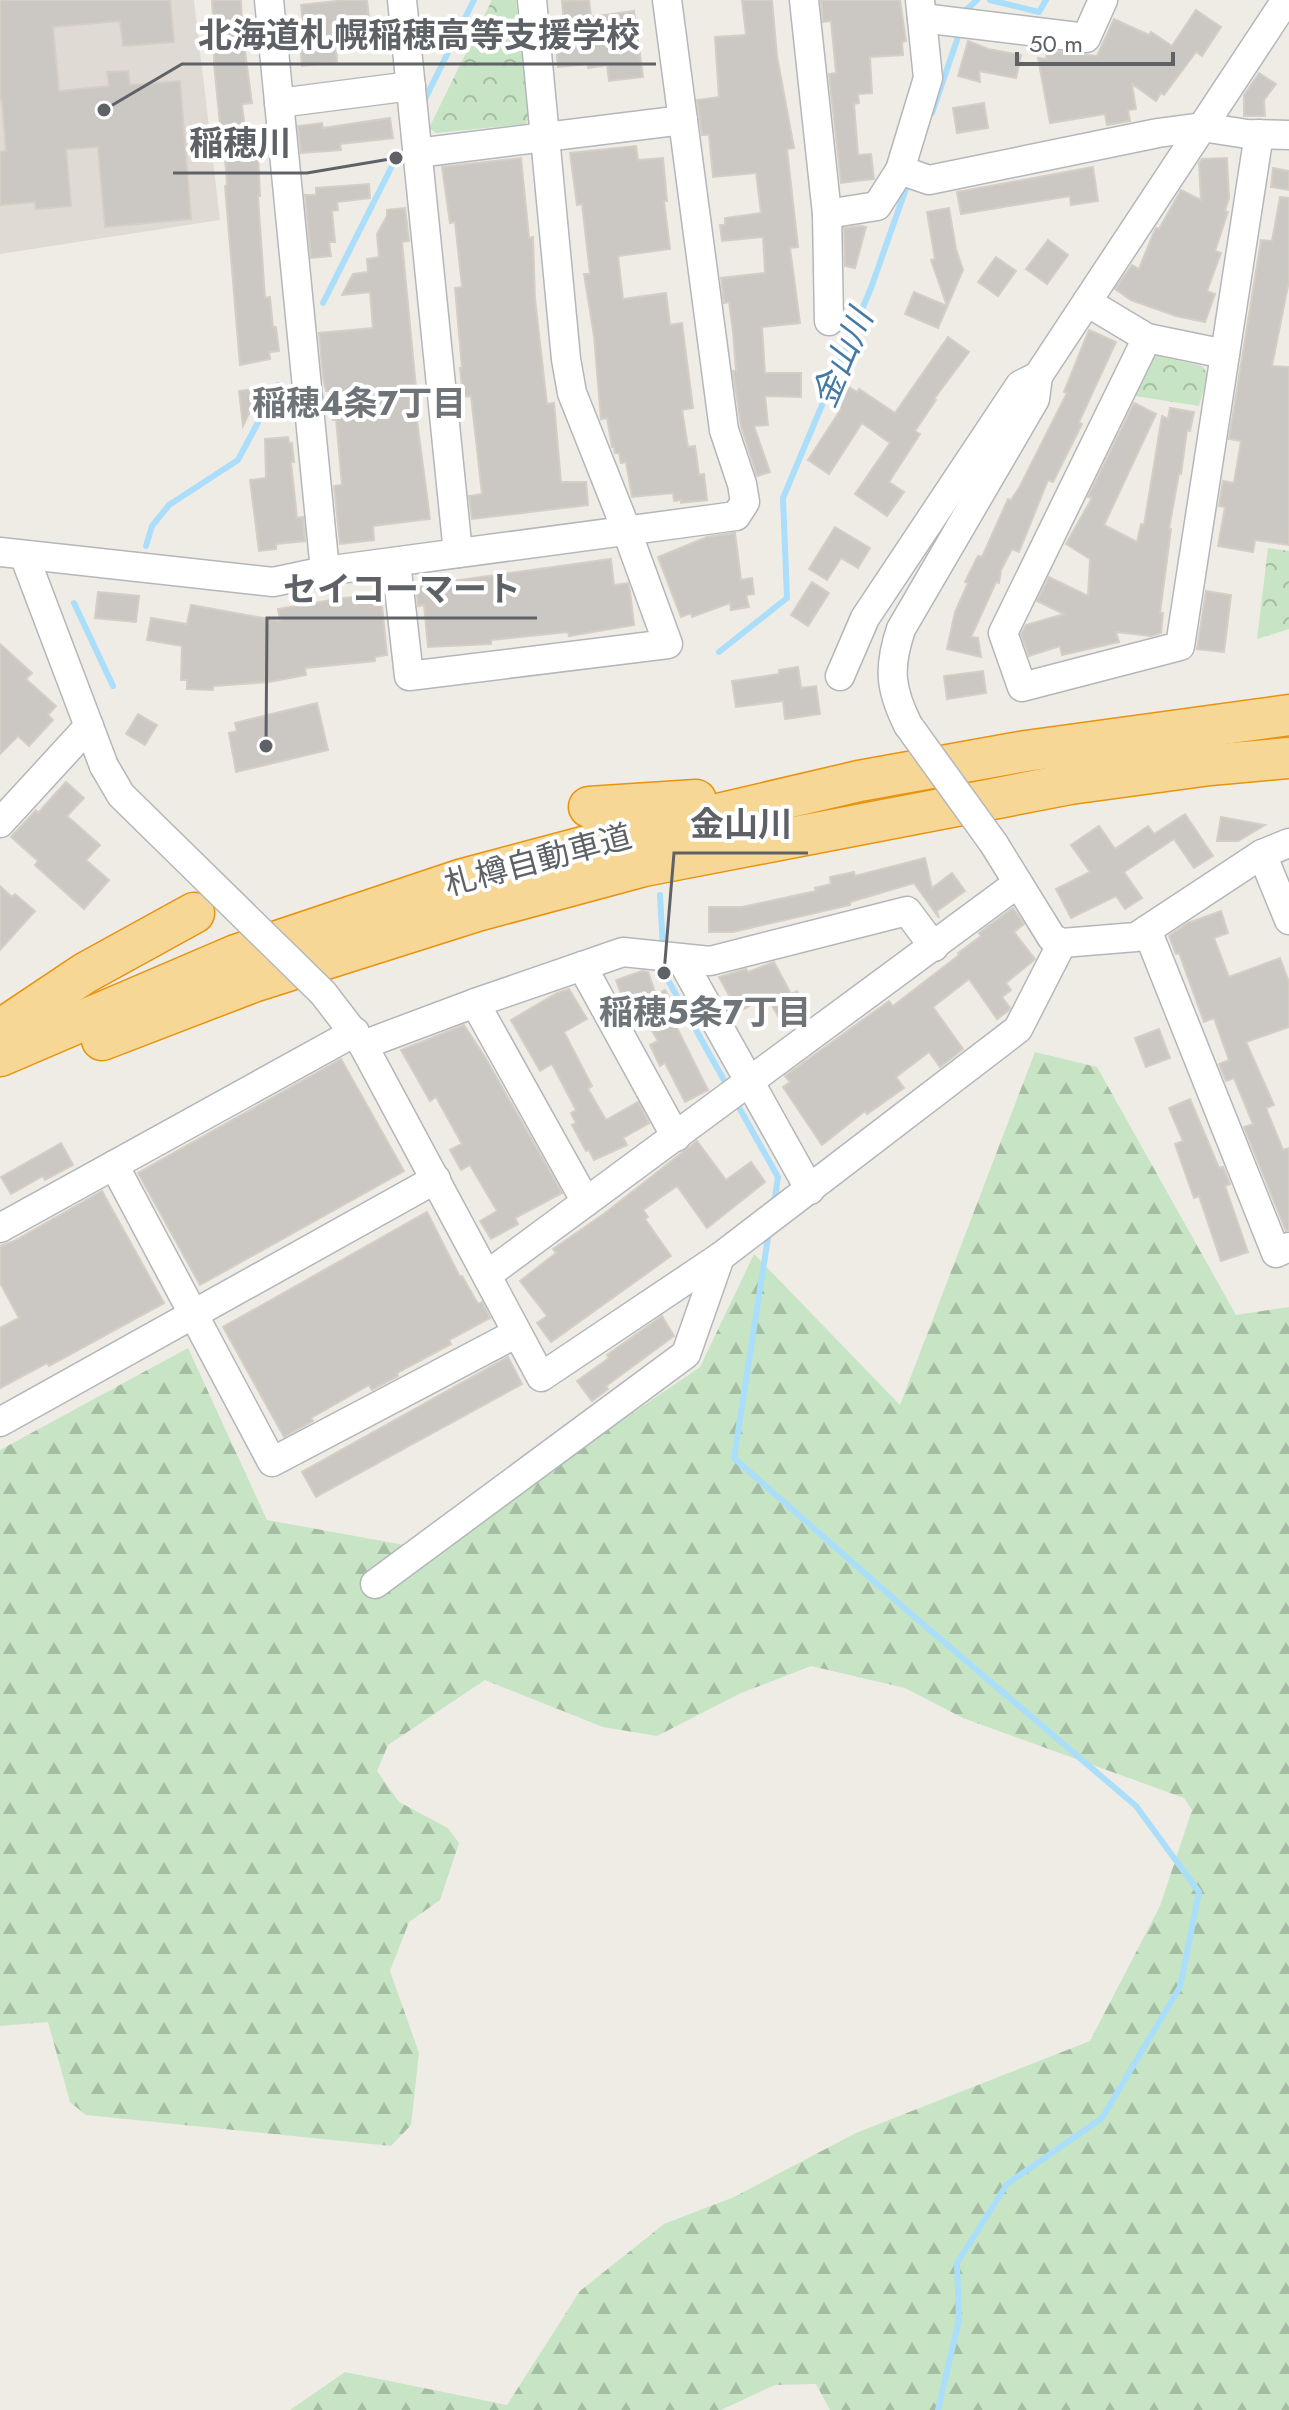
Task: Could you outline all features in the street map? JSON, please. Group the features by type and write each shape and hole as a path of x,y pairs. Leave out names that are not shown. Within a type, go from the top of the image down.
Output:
{"highway":[{"name":"札樽自動車道","path":"0,1056 236,955 449,883 628,835 859,781 1026,751 1289,715"},
{"name":"札樽自動車道","path":"0,1080 253,982 477,911 644,866 1070,784 1289,758"},
{"path":"1162,771 1289,778"},
{"path":"589,807 796,795"},
{"path":"0,1030 85,973 194,913"}],"street":[{"path":"269,0 325,571"},
{"path":"402,0 458,553"},
{"path":"396,562 409,676 668,644 572,393 566,359 532,0"},
{"path":"12,554 273,582 325,571 736,516 745,502 724,430 667,0"},
{"path":"804,0 827,214 829,321"},
{"path":"827,214 877,206 900,170 928,78 921,9 1086,38 1103,0"},
{"path":"1286,0 1038,376 1035,399 901,629 892,672 894,692 908,725 994,844 1052,938 1062,943 1136,937 1262,854 1289,843"},
{"path":"279,103 411,86"},
{"path":"417,153 683,120"},
{"path":"900,170 929,180 1158,133 1202,127 1289,135"},
{"path":"1147,338 1003,633 1022,687 1180,646 1259,134"},
{"path":"1087,302 1147,338 1225,354"},
{"path":"840,676 865,618 911,547 1020,385 1038,376"},
{"path":"12,554 104,766 121,795 323,993 359,1039 541,1377 720,1257 1018,1029 1062,943"},
{"path":"0,823 89,726"},
{"path":"1262,854 1289,920"},
{"path":"487,1275 1018,883"},
{"path":"0,1228 114,1165 359,1039 623,952 710,961 907,911 934,947"},
{"path":"1147,930 1276,1253 1289,1247"},
{"path":"679,959 747,1084 800,1198"},
{"path":"582,966 676,1137"},
{"path":"475,1003 586,1202"},
{"path":"114,1165 272,1462 517,1333"},
{"path":"0,1422 436,1179"},
{"path":"375,1584 686,1354 720,1257"}],"shaded area":[{"path":"0,0 194,0 220,220 0,254"}],"green space":[{"path":"492,0 516,0 529,118 525,124 436,133 429,128"},
{"path":"1154,355 1202,366 1208,375 1199,406 1129,395"},
{"path":"1268,548 1289,551 1289,629 1257,639"},
{"path":"1035,1052 1097,1067 1236,1315 1289,1307 1289,2410 830,2410 816,2384 775,2385 721,2410 290,2410 345,2372 507,2405 580,2291 664,2224 734,2197 856,2133 1090,2041 1160,1906 1192,1810 1184,1798 963,1718 905,1688 811,1666 741,1693 657,1736 603,1727 485,1680 388,1745 377,1771 399,1802 448,1828 459,1843 440,1900 409,1922 390,1971 419,2053 411,2125 391,2146 86,2115 70,2102 48,2022 0,2026 0,1450 188,1348 267,1520 432,1550 700,1367 754,1254 900,1405"}],"building":[{"path":"0,0 170,0 174,42 123,46 120,21 53,27 59,91 109,86 107,72 128,71 130,85 180,81 191,219 105,227 98,147 66,149 71,206 36,209 35,202 0,205 0,152 6,151 0,100"},
{"path":"212,0 241,0 242,25 251,24 251,43 244,44 252,103 242,104 247,148 252,147 253,153 258,153 265,298 270,297 279,351 269,352 270,359 240,365 224,144 214,64 215,17"},
{"path":"367,0 369,18 334,22 337,62 302,66 300,44 305,43 301,5"},
{"path":"589,0 591,17 634,11 643,77 609,81 607,65 558,67 555,38 565,37 562,1"},
{"path":"742,0 772,0 777,56 794,148 787,149 798,247 790,248 800,323 762,327 765,373 801,373 801,397 765,396 768,425 754,426 770,472 757,476 741,426 733,371 736,371 729,302 724,303 721,278 765,273 763,237 722,241 720,225 725,225 725,218 761,213 756,173 713,177 709,135 702,135 697,100 719,97 715,37 746,35"},
{"path":"821,0 900,0 906,41 902,42 903,55 870,57 872,93 858,94 859,103 854,104 858,155 871,154 874,179 841,183 829,74 836,73 831,21 823,22"},
{"path":"1196,10 1221,27 1202,56 1196,52 1164,95 1161,93 1156,101 1132,84 1136,109 1128,110 1130,121 1107,125 1105,114 1050,123 1038,58 1046,59 1047,50 1097,56 1114,19 1149,35 1151,32 1172,46"},
{"path":"968,41 988,49 1021,55 1016,78 979,71 980,82 958,76"},
{"path":"1259,73 1276,84 1264,100 1265,116 1244,116 1244,95"},
{"path":"984,103 988,128 957,133 953,108"},
{"path":"390,118 393,138 340,144 341,150 301,153 298,126 322,123 323,128"},
{"path":"636,146 638,160 663,158 670,249 618,256 623,299 666,293 670,325 682,323 693,408 682,410 688,447 695,446 699,475 704,474 707,500 681,503 681,500 674,501 673,493 632,497 626,462 621,463 619,453 615,453 612,447 607,418 601,419 594,336 584,274 590,274 582,204 577,205 570,153"},
{"path":"521,158 529,238 533,237 535,299 547,404 554,403 561,482 586,482 588,505 472,519 469,496 482,494 471,396 463,397 455,288 462,287 455,222 450,223 442,167"},
{"path":"1227,158 1229,198 1225,211 1228,212 1215,251 1221,253 1207,291 1215,294 1205,322 1176,316 1131,300 1115,289 1132,265 1139,269 1156,228 1159,229 1181,190 1201,200 1199,163 1202,159"},
{"path":"1093,167 1098,201 1071,205 1070,196 961,214 957,192"},
{"path":"1273,168 1289,171 1289,190 1271,187"},
{"path":"369,184 370,198 337,202 338,210 332,211 335,242 329,242 331,256 311,258 305,195 316,195 316,188"},
{"path":"1280,197 1289,198 1289,281 1272,366 1289,367 1289,545 1255,540 1253,552 1218,546 1225,507 1219,506 1223,481 1234,483 1241,441 1229,439 1261,240 1272,241"},
{"path":"405,208 409,241 402,242 417,398 414,398 430,519 373,526 374,540 340,544 334,486 342,485 336,419 333,420 330,391 326,391 323,378 319,333 373,328 370,292 342,295 353,274 368,272 367,259 379,257 377,234 387,210"},
{"path":"949,208 963,270 938,328 905,314 914,292 947,306 931,260 935,259 927,212"},
{"path":"866,227 855,268 845,266 844,228"},
{"path":"1048,240 1068,255 1047,284 1026,269"},
{"path":"996,257 1016,271 998,296 978,282"},
{"path":"1089,330 1116,342 1079,422 1082,424 1053,482 1048,480 1019,552 1012,549 1001,570 999,583 996,582 971,637 978,638 981,657 947,649 955,612 968,583 965,582 978,556 982,557 1008,499 1011,500 1019,488 1067,393 1064,392"},
{"path":"948,337 969,352 934,399 915,431 920,434 889,482 904,492 887,516 855,494 890,443 862,423 829,474 808,460 841,409 836,405 849,387 857,392 859,389 895,413"},
{"path":"261,388 243,426 239,391"},
{"path":"1134,403 1156,414 1104,525 1137,542 1141,524 1144,525 1162,416 1168,419 1170,408 1194,412 1190,431 1187,430 1169,529 1160,613 1163,613 1161,633 1151,636 1116,632 1119,642 1062,655 1060,646 1029,656 1021,634 1026,625 1064,614 1037,601 1049,577 1088,596 1090,559 1066,544 1092,498 1088,497"},
{"path":"288,437 289,443 292,443 297,518 303,517 305,541 276,544 276,549 259,551 250,480 266,478 265,439"},
{"path":"835,527 870,548 858,568 841,558 827,580 809,569"},
{"path":"735,533 741,580 752,578 754,594 746,595 749,607 731,610 730,603 692,617 691,613 681,617 658,557 707,537"},
{"path":"611,559 614,585 628,583 634,625 569,636 568,632 491,640 491,644 428,647 424,605 418,606 416,586"},
{"path":"812,582 829,593 808,626 791,615"},
{"path":"1206,591 1231,595 1224,652 1197,649"},
{"path":"98,592 139,596 136,622 95,618"},
{"path":"381,595 387,655 375,657 375,661 305,668 306,675 269,682 213,686 213,690 187,689 187,680 181,680 182,646 147,640 151,618 187,624 191,605 280,621 278,609"},
{"path":"0,644 32,673 26,679 56,706 48,715 53,720 29,746 18,736 0,754"},
{"path":"798,667 801,688 816,686 820,714 785,719 783,701 736,707 732,681 779,674 779,670"},
{"path":"983,671 986,693 947,699 944,676"},
{"path":"317,703 328,750 236,772 229,733 237,731 235,723"},
{"path":"138,714 157,725 145,745 126,734"},
{"path":"66,782 84,798 67,816 100,845 86,860 109,880 84,909 35,865 38,861 11,837"},
{"path":"1185,814 1213,856 1194,868 1174,839 1124,872 1142,898 1125,909 1116,896 1071,918 1056,889 1090,872 1071,845 1099,826 1115,849 1148,826 1154,834"},
{"path":"1221,817 1265,825 1238,841 1217,841"},
{"path":"925,858 932,888 952,873 965,891 937,911 939,918 914,883 850,902 850,905 733,932 709,932 709,907 742,907 816,891 815,888 831,884 830,877 854,872 855,876"},
{"path":"0,886 35,911 0,950"},
{"path":"1013,908 1024,924 1014,932 1035,959 1006,983 1011,990 1002,997 1010,1008 1008,1011 997,1019 969,979 933,1007 963,1049 940,1067 929,1052 896,1077 904,1088 867,1114 865,1111 822,1145 783,1087 790,1082 785,1076 889,1001 893,1006"},
{"path":"1221,911 1228,933 1214,938 1229,977 1280,958 1289,982 1289,1027 1246,1042 1274,1105 1266,1108 1283,1150 1289,1148 1289,1230 1286,1231 1244,1127 1253,1124 1234,1078 1226,1081 1219,1064 1229,1060 1214,1018 1204,1022 1179,953 1176,954 1169,936 1188,923"},
{"path":"774,962 791,994 797,991 808,1011 782,1023 767,997 738,1012 719,977 746,969 748,972"},
{"path":"642,971 648,972 656,995 665,990 677,1010 670,1014 708,1090 685,1102 665,1063 660,1066 650,1045 658,1041 631,994 622,997 616,980"},
{"path":"569,989 587,1019 564,1032 592,1086 588,1089 606,1120 638,1102 649,1123 623,1138 627,1145 594,1160 572,1125 576,1123 571,1113 576,1110 552,1064 540,1071 511,1020"},
{"path":"464,1025 562,1193 515,1218 518,1224 491,1239 480,1221 497,1211 470,1165 461,1170 450,1150 462,1144 436,1097 430,1101 401,1050"},
{"path":"1159,1029 1170,1058 1146,1067 1135,1038"},
{"path":"341,1059 404,1171 200,1285 138,1173"},
{"path":"1190,1099 1219,1168 1223,1167 1230,1184 1225,1186 1248,1252 1221,1261 1199,1196 1194,1198 1175,1144 1183,1141 1169,1108"},
{"path":"697,1141 726,1180 751,1162 765,1182 707,1228 677,1186 643,1210 648,1217 645,1219 671,1256 551,1342 537,1323 547,1316 520,1281 556,1253 553,1249 605,1213"},
{"path":"61,1143 73,1165 45,1180 43,1176 11,1194 1,1177"},
{"path":"102,1191 164,1303 49,1366 47,1363 0,1388 0,1328 19,1318 0,1283 0,1246"},
{"path":"427,1212 460,1277 478,1304 482,1302 490,1318 449,1340 451,1344 397,1373 398,1376 372,1390 369,1385 284,1437 223,1327"},
{"path":"662,1316 674,1336 606,1386 608,1389 592,1401 577,1381 609,1358 607,1355"},
{"path":"508,1357 522,1384 316,1497 302,1472"}],"waterway":[{"path":"425,99 474,0"},
{"name":"金山川","path":"967,9 977,0"},
{"name":"金山川","path":"990,0 1039,12 1046,0"},
{"name":"金山川","path":"932,113 957,40"},
{"path":"323,303 396,158"},
{"name":"金山川","path":"719,652 787,598 783,498 871,288 909,180"},
{"path":"146,546 152,526 169,505 238,460 278,385"},
{"path":"74,603 113,686"},
{"name":"金山川","path":"660,895 663,949"},
{"path":"664,965 664,973 729,1089"},
{"path":"736,1102 778,1177 774,1204"},
{"path":"769,1231 734,1458 1136,1806 1199,1892 1180,1987 1102,2118 1007,2184 957,2263 959,2320 938,2410"}],"place":[{"name":"北海道札幌稲穂高等支援学校","path":"104,110"},
{"name":"稲穂川","path":"396,158"},
{"name":"セイコーマート","path":"266,746"},
{"name":"金山川","path":"664,973"}],"district":[{"name":"稲穂4条7丁目","path":"359,403"},
{"name":"稲穂5条7丁目","path":"705,1012"}]}
